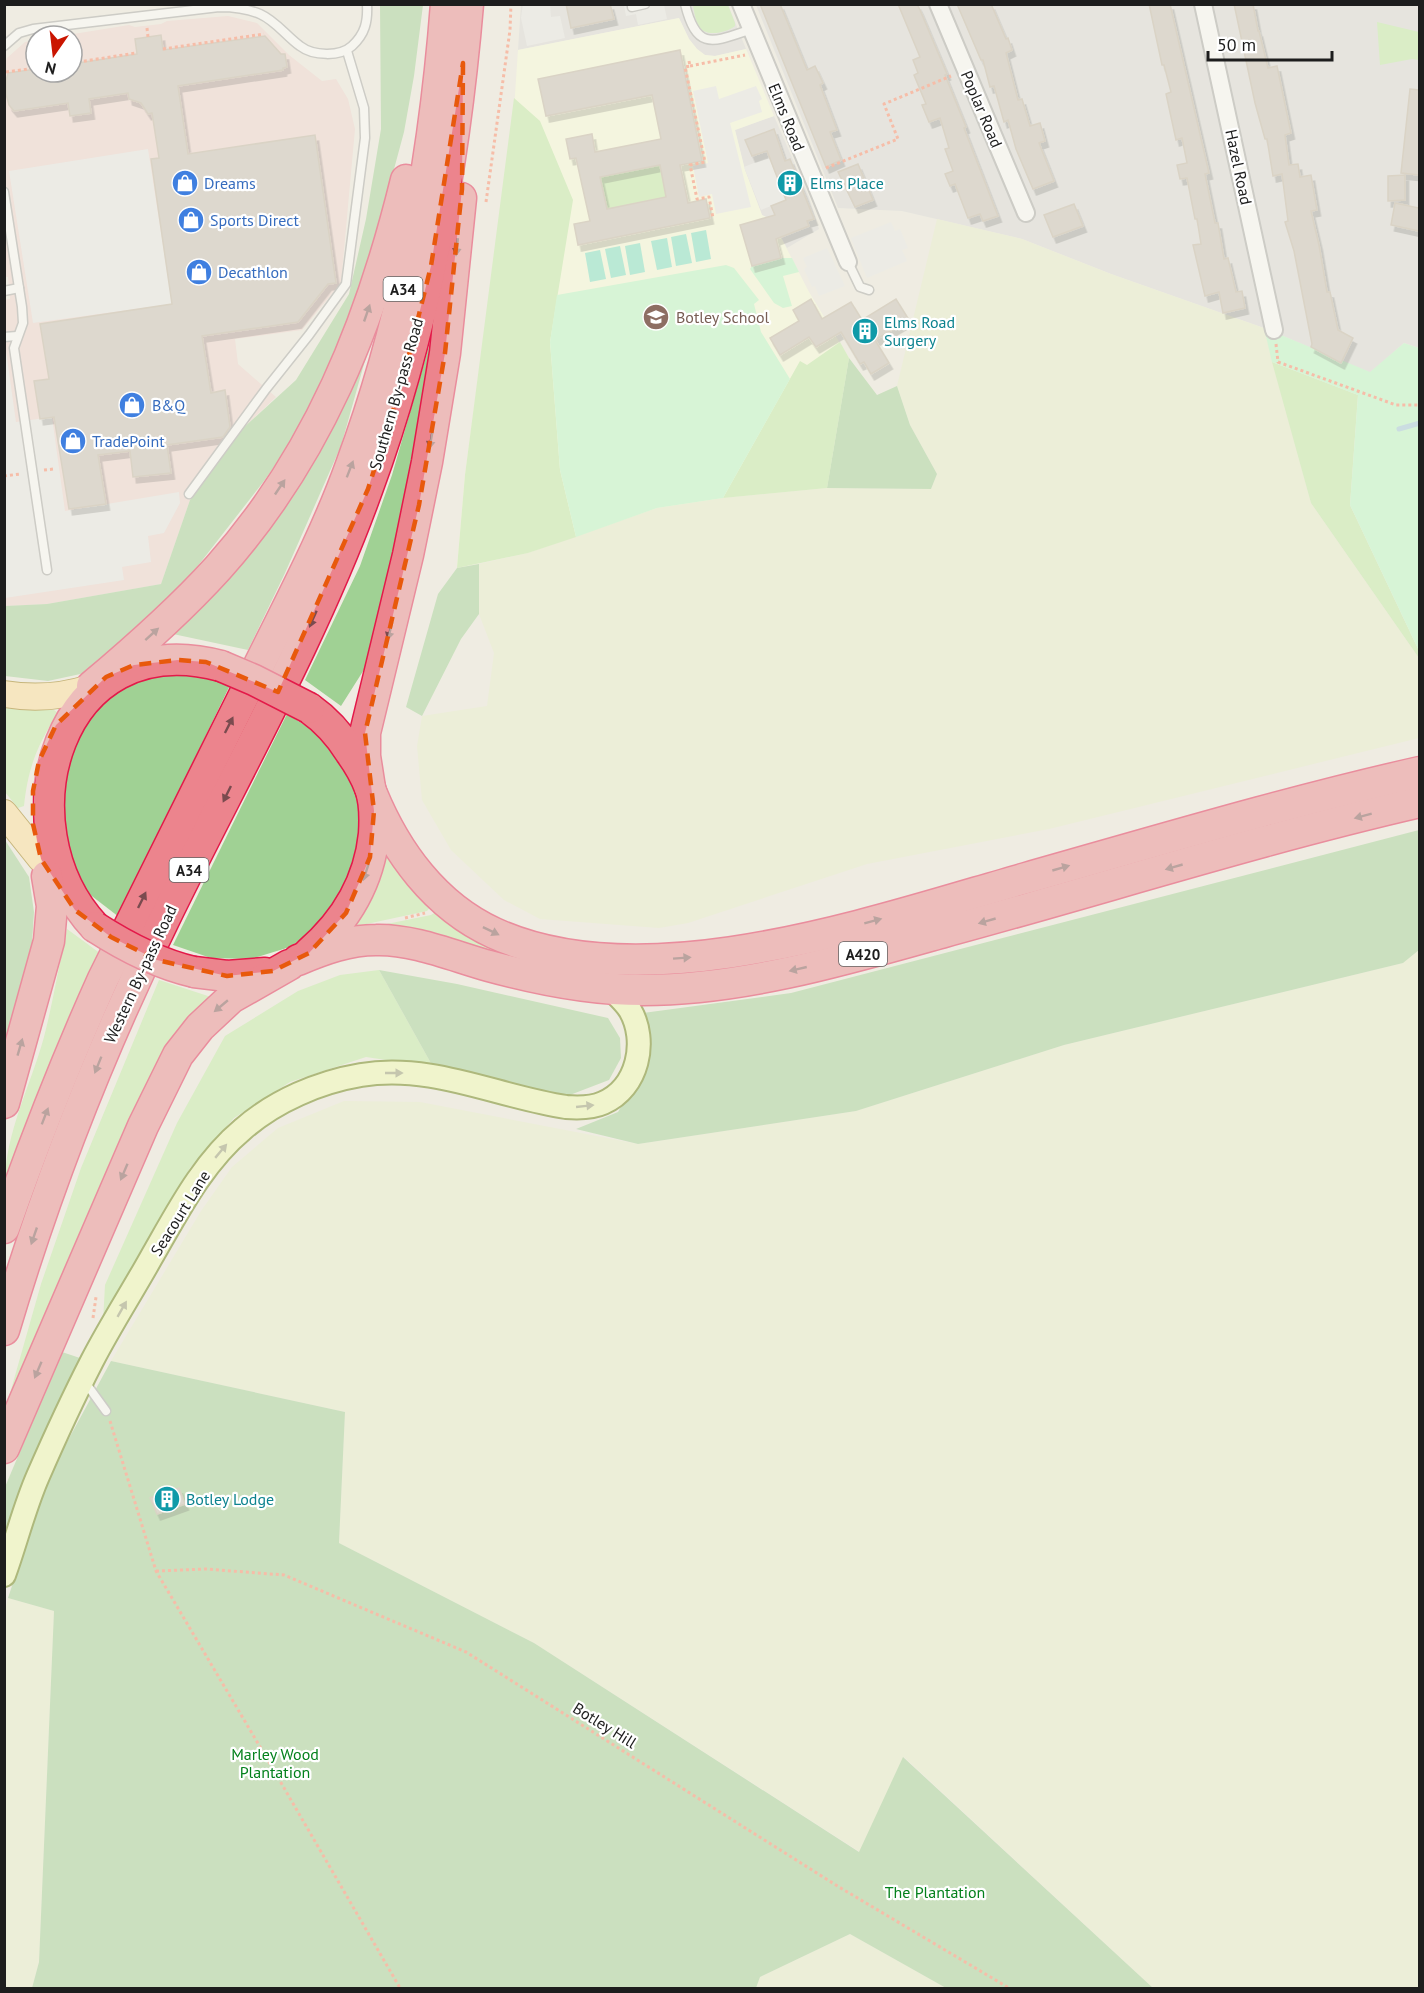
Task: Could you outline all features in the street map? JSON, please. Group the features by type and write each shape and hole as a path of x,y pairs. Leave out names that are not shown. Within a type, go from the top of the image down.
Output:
{"highway":[{"name":"Southern By-pass Road","path":"324,563 351,466 379,381 407,271 431,143 441,64 445,4"},
{"path":"4,1103 51,930 50,885 36,842 32,807 39,762 56,725 70,707 186,602 248,531 298,460 333,395 363,324 387,251 409,167 422,94 445,4"},
{"name":"Southern By-pass Road","path":"324,563 371,478 396,403 415,335 453,149 468,4"},
{"path":"4,1448 143,1126 177,1055 200,1027 231,998 294,962 319,944 339,923 367,872 373,841 374,811 364,745 367,722 417,515 445,353 462,189 463,63"},
{"name":"Western By-pass Road","path":"4,1228 72,1049 103,979 324,563"},
{"name":"Western By-pass Road","path":"4,1330 22,1270 75,1121 125,1002 290,667 324,563"},
{"path":"91,687 121,670 150,662 192,660 221,666 309,708 324,720 338,735 359,765 371,791"},
{"name":"A420","path":"371,791 394,841 418,874 443,899 479,925 512,940 551,951 598,958 654,959 714,955 826,933 1276,807 1419,772"},
{"name":"A420","path":"294,962 338,945 357,941 385,940 419,946 544,981 611,989 645,990 747,980 952,930 1287,835 1419,802"},
{"path":"43,862 63,897 75,910 111,937 157,960 194,972 228,976 273,971 294,962"}],"main road":[{"path":"4,694 20,697 48,697 91,687"},
{"path":"4,813 43,862"}],"street":[{"name":"Elms Road","path":"741,4 848,262"},
{"name":"Poplar Road","path":"938,4 1026,213"},
{"name":"Hazel Road","path":"1203,4 1274,330"},
{"name":"Seacourt Lane","path":"4,1575 37,1478 88,1370 186,1197 242,1129 261,1115 328,1082 363,1074 389,1072 444,1077 566,1107 603,1103 624,1088 631,1077 639,1052 636,1025 630,1011 611,989"}],"lane":[{"path":"4,46 19,33 33,29 219,7 242,8 261,14 274,22 301,48 331,54 347,51 359,40 367,27 367,4"},
{"path":"632,4 632,7 645,4"},
{"path":"685,4 693,30 705,39 723,39 752,29"},
{"path":"189,494 346,284 366,138 364,108 347,51"},
{"path":"4,192 23,323 14,348 46,570"},
{"path":"848,262 860,287 869,290"},
{"path":"4,291 19,288"},
{"path":"4,338 17,336"},
{"path":"88,1370 106,1411"}],"path":[{"path":"486,202 510,30 511,4"},
{"path":"147,28 148,37"},
{"path":"163,49 264,34"},
{"path":"713,218 709,197 697,199 690,165 705,162 685,67 690,63 761,51"},
{"path":"84,61 136,53"},
{"path":"6,72 24,70"},
{"path":"810,175 898,139 884,104 965,70"},
{"path":"1274,330 1278,362 1396,405 1419,405"},
{"path":"41,471 54,469"},
{"path":"4,476 25,473"},
{"path":"91,1326 96,1295"},
{"path":"106,1411 156,1570 400,1989"},
{"name":"Botley Hill","path":"156,1570 206,1569 284,1575 466,1652 839,1887 1009,1989"}],"highlighted area":[{"path":"463,63 462,189 445,353 419,505 365,733 374,811 370,857 346,913 309,953 273,971 227,976 157,960 111,937 75,910 41,859 33,824 33,791 39,761 56,725 106,677 134,665 178,660 206,662 278,692 368,489 402,383 431,266"}],"shaded area":[{"path":"521,4 728,5 746,49 715,56 705,55 689,39 679,18 518,50"},
{"path":"523,4 550,5 551,17 560,16 565,38 527,46 521,18"},
{"path":"624,5 664,5 667,19 638,25 636,14 626,16"},
{"path":"756,5 1419,5 1419,348 1404,343 1370,373 1264,328 1111,274 1022,239 902,211 838,208"},
{"path":"228,16 257,23 289,55 322,81 336,79 348,99 355,129 341,283 302,330 235,339 238,364 276,397 241,430 190,500 161,584 47,604 5,606 4,300 10,299 8,277 5,277 5,64 7,58 24,43 24,84 84,84 84,32 129,25 135,27 161,24 167,21"},
{"name":"Botley School","path":"679,18 689,39 705,55 715,56 746,49 774,116 735,130 745,170 762,215 772,220 809,292 849,358 933,478 723,498 576,537 528,553 457,568 465,475 514,110 518,50"},
{"path":"716,86 719,99 756,86 762,99 759,101 762,112 730,123 751,207 716,214 712,194 699,197 693,166 708,163 693,91"},
{"path":"774,116 809,197 819,229 787,248 772,220 762,215 745,170 735,130"},
{"path":"148,149 172,304 33,323 9,171"},
{"path":"769,157 786,200 761,210 744,167"},
{"path":"937,219 1022,239 1111,274 1264,328 1311,503 1419,658 1419,738 1049,829 867,864 688,923 659,928 540,919 504,900 451,850 422,800 417,746 422,716 487,706 494,653 479,614 479,564 528,553 657,508 723,498 827,488 931,489 937,474 910,425 897,386"},
{"path":"891,222 895,231 900,229 908,248 902,250 907,261 867,278 851,238"},
{"path":"827,248 845,286 819,296 804,269 807,267 803,258"},
{"path":"5,349 16,422 52,417 65,511 179,492 180,503 164,533 148,536 151,562 122,567 124,580 5,598"},
{"path":"1419,950 1419,1988 1153,1988 904,1757 860,1852 534,1643 339,1543 345,1412 111,1361 201,1211 232,1167 278,1128 344,1101 420,1102 638,1144 856,1111 1064,1045 1403,963"},
{"path":"8,1598 54,1611 39,1962 32,1988 5,1988 4,1615"},
{"path":"850,1934 946,1988 756,1988 760,1977"}],"green space":[{"path":"380,5 423,5 404,132 376,236 353,309 334,357 296,436 186,581 85,673 48,681 5,676 5,606 47,604 161,584 190,500 241,430 296,380 349,294 366,219 381,129"},
{"path":"693,5 728,5 735,26 721,32 705,32 698,25"},
{"path":"1377,22 1419,32 1419,60 1412,59 1380,65"},
{"path":"514,98 540,121 573,200 550,342 560,470 576,537 528,553 457,568 465,475"},
{"path":"660,165 666,197 607,209 600,177"},
{"path":"706,230 711,259 696,262 691,233"},
{"path":"686,234 692,263 676,266 671,237"},
{"path":"667,238 672,267 657,270 651,241"},
{"path":"640,243 645,272 630,275 625,246"},
{"path":"620,246 626,275 611,278 605,249"},
{"path":"600,250 606,279 590,282 585,253"},
{"path":"781,258 792,258 799,272 783,276 792,306 783,308 774,303 750,269 752,266"},
{"path":"726,265 734,268 759,300 754,304 761,332 790,379 723,498 657,508 576,537 560,470 550,342 557,295"},
{"path":"1264,328 1370,372 1404,343 1419,348 1419,651 1350,505 1358,395 1272,362"},
{"path":"434,329 412,467 372,657 341,706 305,680 360,566 392,475"},
{"path":"840,342 849,358 827,488 723,498 800,361 807,365"},
{"path":"366,357 341,446 248,650 173,634 325,436"},
{"path":"849,358 877,395 897,386 910,425 937,474 931,489 827,488"},
{"path":"1272,362 1358,395 1350,505 1419,651 1419,658 1311,503"},
{"path":"479,564 479,614 461,639 422,716 406,707 438,594 457,568"},
{"path":"188,673 231,683 119,917 84,890 59,853 54,767 104,696 144,677"},
{"path":"4,708 54,710 58,713 35,757 24,806 18,808 5,792"},
{"path":"287,714 322,736 349,771 362,813 361,854 347,891 323,924 290,947 251,959 211,958 173,945"},
{"path":"1419,830 1419,950 1403,963 1064,1045 856,1111 638,1144 576,1129 618,1112 646,1063 643,1013 791,993"},
{"path":"5,840 29,877 34,912 30,972 5,1053"},
{"path":"389,854 433,904 427,911 362,925 363,934 355,934 353,925 385,855"},
{"path":"439,910 506,951 503,964 372,927 431,915"},
{"path":"67,929 101,954 60,1040 5,1183 9,1146 44,1037"},
{"path":"379,970 433,1067 366,1057 290,1082 234,1118 190,1168 103,1322 105,1285 177,1123 225,1036 298,991 340,975"},
{"path":"379,970 457,984 608,1018 620,1038 621,1058 609,1080 562,1098 433,1067"},
{"path":"159,980 211,997 192,1014 162,1065 5,1411 41,1284 81,1168"},
{"path":"62,1352 83,1359 5,1561 5,1487"},
{"name":"Marley Wood Plantation","path":"111,1361 345,1412 339,1543 534,1643 859,1852 903,1757 1153,1988 946,1988 850,1934 760,1977 756,1988 32,1988 39,1962 54,1611 8,1598 47,1479"}],"building":[{"path":"566,4 610,4 614,19 571,28"},
{"path":"760,4 780,4 807,70 815,66 823,83 820,85 837,130 830,132 841,160 826,167"},
{"path":"898,4 917,4 920,10 947,74 945,75 966,127 964,128 998,216 983,221 980,214 968,218 955,184 950,186 945,174 953,171 945,149 949,148 940,118 929,122 922,105 926,104 914,75 918,73 913,60 920,57"},
{"path":"957,4 991,4 1012,50 1006,53 1018,100 1022,99 1030,126 1040,123 1045,141 1039,143 1054,181 1033,189 1016,149 1008,120 1004,122 994,86 990,87 983,60 981,60"},
{"path":"1149,4 1170,4 1209,173 1205,174 1215,223 1218,223 1224,259 1228,258 1236,292 1242,291 1245,308 1223,313 1219,292 1205,296 1193,245 1201,244 1197,219 1195,219 1187,178 1180,179 1177,165 1187,163 1182,138 1176,140 1166,94 1171,92 1164,65 1162,65"},
{"path":"1234,4 1253,4 1268,68 1277,66 1291,133 1285,135 1289,165 1298,164 1300,177 1311,175 1317,210 1311,211 1327,292 1330,292 1338,330 1353,338 1341,363 1311,347 1294,251 1285,222 1288,221 1282,174 1273,176 1267,139 1265,139 1255,103"},
{"path":"161,35 163,50 265,36 281,54 285,54 287,67 283,70 178,86 188,154 315,135 336,283 328,284 298,322 202,336 211,393 225,390 230,427 223,437 167,445 171,473 133,477 130,451 98,455 106,504 69,509 54,417 40,419 34,381 49,379 40,324 172,304 151,159 159,158 152,113 148,114 141,103 129,99 128,93 89,99 91,113 70,116 68,103 14,111 9,105 6,94 6,81 8,73 24,71 24,84 84,84 84,62 137,54 135,39"},
{"path":"680,50 702,161 680,165 688,203 706,199 710,218 578,245 574,224 590,221 576,158 570,159 566,139 592,134 595,152 661,139 652,95 546,116 538,79","holes":["660,165 666,197 607,209 600,177"]},
{"path":"1410,89 1419,90 1419,175 1401,173"},
{"path":"774,129 785,161 790,159 814,219 807,221 809,226 776,239 781,258 752,266 740,225 775,215 771,206 786,200 767,151 752,156 745,140"},
{"path":"858,164 873,200 855,207 838,172"},
{"path":"1405,175 1405,200 1388,201 1388,176"},
{"path":"1395,203 1419,208 1419,231 1391,225"},
{"path":"1074,204 1083,226 1053,237 1044,215"},
{"path":"811,299 822,319 851,302 862,320 896,299 909,320 875,340 889,363 871,374 864,362 860,364 841,332 816,347 809,337 780,355 770,338 799,321 793,310"},
{"name":"Botley Lodge","path":"179,1488 185,1504 157,1514 150,1498"}],"waterway":[{"path":"1399,429 1420,423"}],"place":[{"name":"Dreams","path":"185,183"},
{"name":"Elms Place","path":"790,183"},
{"name":"Sports Direct","path":"191,220"},
{"name":"Decathlon","path":"199,272"},
{"name":"Botley School","path":"656,317"},
{"name":"Elms Road Surgery","path":"865,331"},
{"name":"B&Q","path":"132,405"},
{"name":"TradePoint","path":"73,441"},
{"name":"Botley Lodge","path":"167,1499"}],"park label":[{"name":"The Plantation","path":"935,1892"}]}
